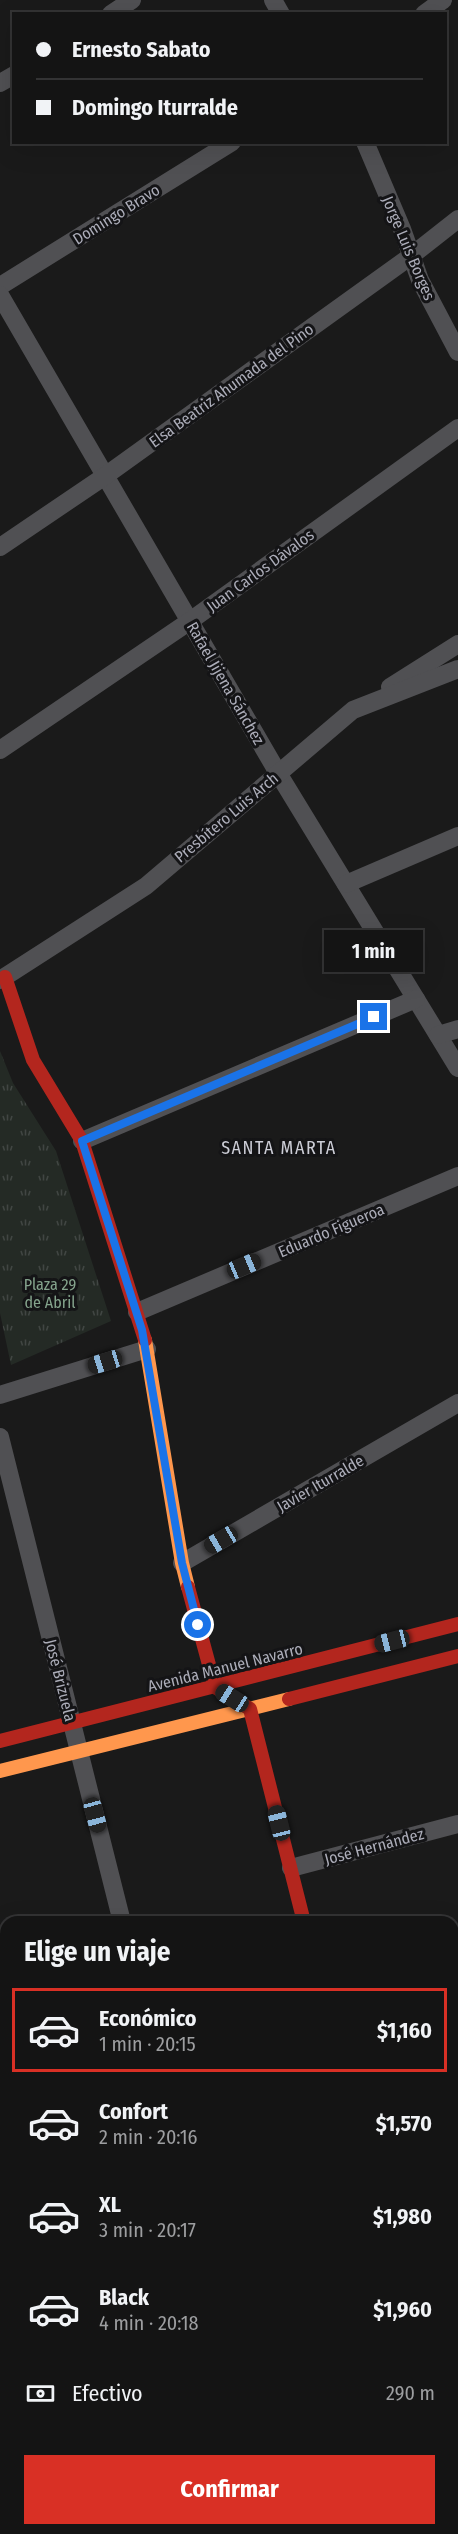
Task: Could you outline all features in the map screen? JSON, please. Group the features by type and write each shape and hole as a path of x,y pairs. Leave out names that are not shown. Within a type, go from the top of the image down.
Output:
{"street":[{"path":"114,12 132,0"},
{"path":"427,12 443,0"},
{"name":"Domingo Bravo","path":"0,286 229,144"},
{"name":"Jorge Luis Borges","path":"365,144 402,229 420,280 458,352"},
{"name":"Elsa Beatriz Ahumada del Pino","path":"0,547 105,476 411,256 458,219"},
{"name":"Rafael Jijena Sánchez","path":"0,296 278,773 458,1068"},
{"name":"Juan Carlos Dávalos","path":"0,750 190,621 458,428"},
{"path":"353,710 458,644"},
{"name":"Presbítero Luis Arch","path":"3,979 146,886 353,710 458,669"},
{"path":"346,884 458,836"},
{"path":"3,979 33,1060 82,1141 137,1312 147,1349 182,1563 215,1687 250,1709 303,1916"},
{"path":"82,1141 416,999"},
{"path":"438,1035 458,1029"},
{"name":"Eduardo Figueroa","path":"137,1312 458,1176"},
{"path":"0,1395 147,1349"},
{"name":"Javier Iturralde","path":"182,1563 458,1403"},
{"name":"José Brizuela","path":"0,1437 120,1916"},
{"name":"Avenida Manuel Navarro","path":"0,1741 458,1624"},
{"path":"0,1771 458,1656"},
{"name":"José Hernández","path":"291,1868 458,1824"}],"green space":[{"name":"Plaza 29 de Abril","path":"0,1051 13,1083 56,1151 111,1321 11,1365 0,1313"}],"traffic: slow":[{"path":"145,1340 188,1587"},
{"path":"0,1771 289,1699"}],"traffic: jam":[{"path":"5,977 33,1060 82,1141 145,1340"},
{"path":"188,1587 215,1687 250,1709 302,1916"},
{"path":"0,1741 458,1624"},
{"path":"289,1699 458,1656"}],"district":[{"name":"SANTA MARTA","path":"279,1148"}],"route":[{"path":"198,1625 182,1563 147,1349 82,1141 374,1017"}]}
